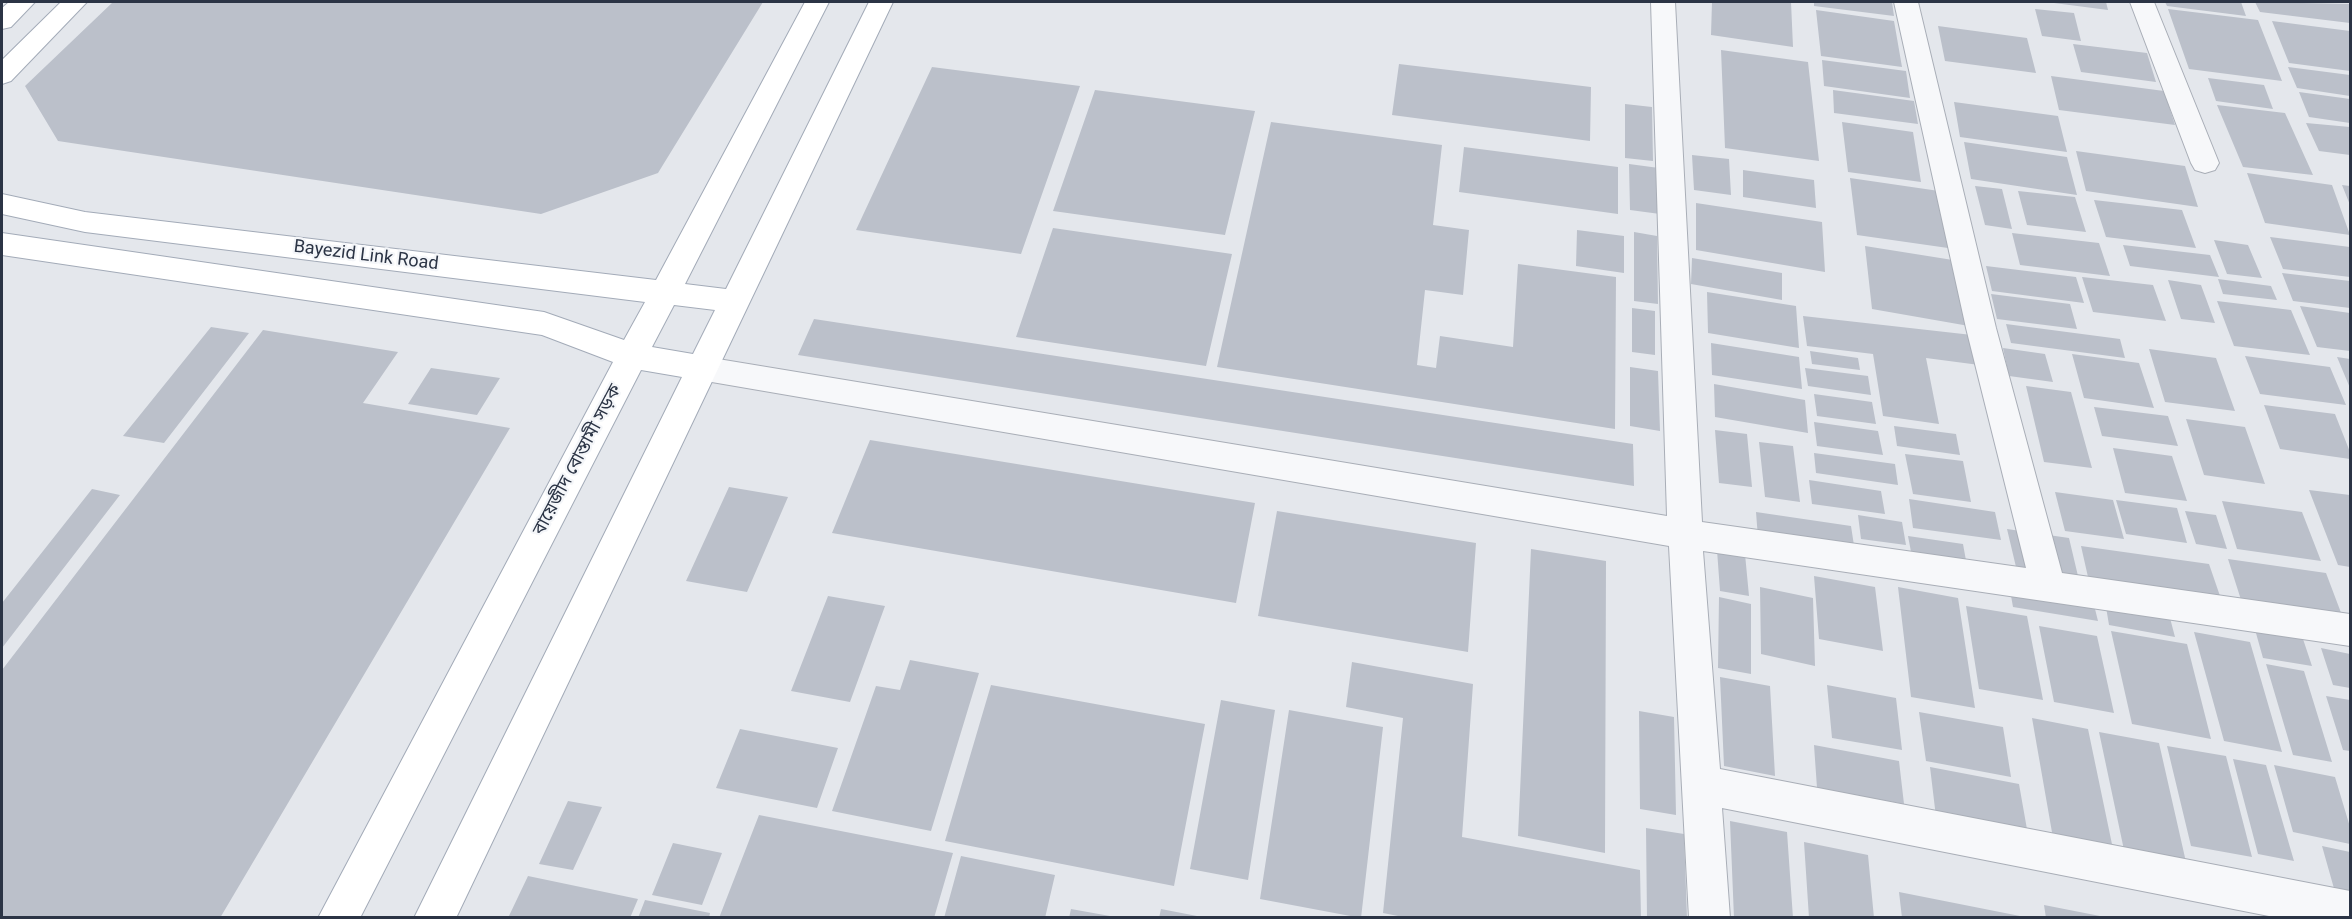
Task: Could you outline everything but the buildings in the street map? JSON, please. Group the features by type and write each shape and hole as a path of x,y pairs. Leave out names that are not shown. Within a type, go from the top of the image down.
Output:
{"main road":[{"path":"2,21 23,2"},
{"path":"2,75 21,53 75,2"},
{"name":"বায়েজীদ বোস্তামী সড়ক","path":"338,918 817,2"},
{"path":"434,918 732,301 881,2"},
{"name":"Bayezid Link Road","path":"2,205 85,222 732,301"},
{"path":"2,244 544,324 632,356 700,368"}],"street":[{"path":"1663,2 1685,534 1710,918"},
{"path":"1906,2 1981,328 2048,586"},
{"path":"2142,2 2205,163"},
{"path":"700,368 1685,534 2350,630"},
{"path":"1703,785 2350,911"}]}
